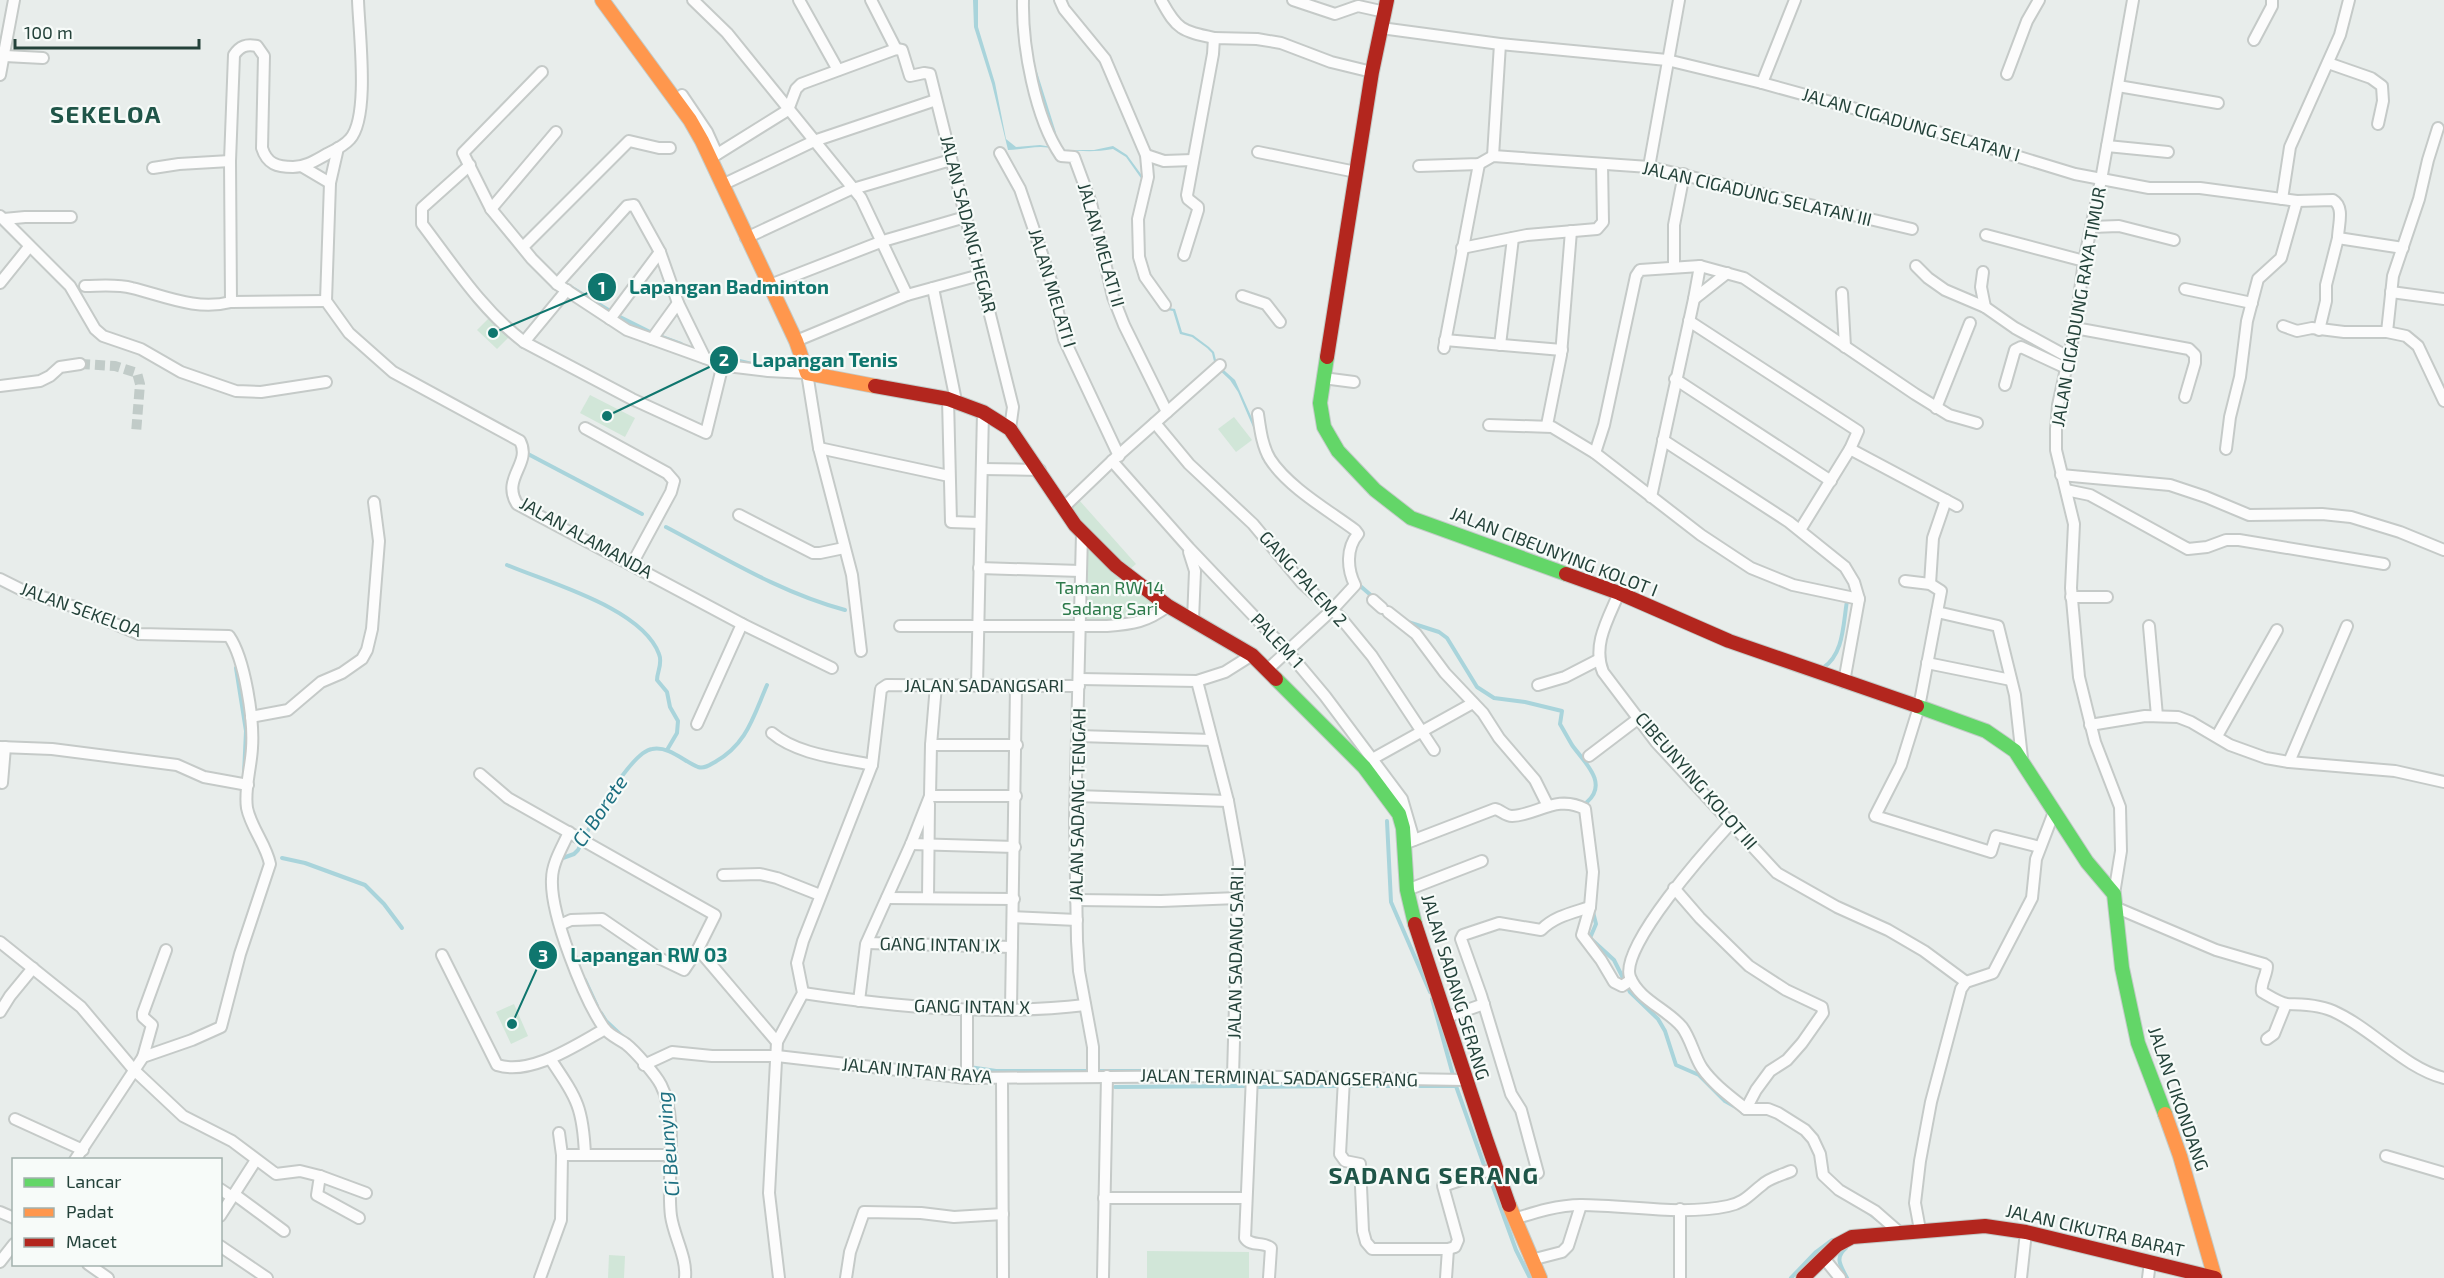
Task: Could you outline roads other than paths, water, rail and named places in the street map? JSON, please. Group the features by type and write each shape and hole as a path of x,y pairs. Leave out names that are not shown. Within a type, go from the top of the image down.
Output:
{"main road":[{"path":"602,0 714,156 722,185 796,341 807,373"},
{"name":"JALAN CIBEUNYING KOLOT I","path":"1386,6 1371,72 1352,210 1320,406 1325,430 1352,466 1395,508 1411,518 1619,593 1729,641 1986,731 2002,740 2022,760 2087,862 2116,901"},
{"name":"JALAN SADANG SERANG","path":"807,373 952,400 983,412 1010,429 1082,533 1116,566 1168,606 1252,655 1364,767 1399,814 1409,842 1407,890 1410,909 1496,1168 1514,1219 1540,1278"},
{"name":"JALAN CIKONDANG","path":"2116,901 2122,968 2138,1043 2180,1156 2215,1278"},
{"name":"JALAN CIKUTRA BARAT","path":"1803,1278 1837,1245 1852,1237 1896,1229 1920,1230 1985,1226 2026,1232 2215,1278"}],"street":[{"path":"0,75 14,0"},
{"path":"231,302 230,161 234,55 239,48 248,44 257,46 264,56 262,148 265,158 271,164 281,167 303,167 338,148 350,139 356,130 362,105 358,0"},
{"path":"693,0 727,33 851,189 861,198 907,295"},
{"path":"799,0 838,70"},
{"path":"682,95 707,132 714,156 788,110 796,89 801,84 896,49 871,0"},
{"name":"JALAN MELATI II","path":"1023,0 1023,41 1051,138 1060,154 1064,157 1074,157 1092,203 1113,297 1124,325 1167,412"},
{"path":"1060,0 1064,9 1105,59 1146,155 1148,177 1138,219 1139,257 1145,277 1165,305"},
{"path":"1161,0 1179,28 1213,45 1257,39 1281,43 1331,62 1371,72"},
{"path":"1293,0 1335,14 1358,6 1386,6"},
{"path":"1649,167 1679,0"},
{"path":"1762,83 1794,0"},
{"path":"2007,74 2027,21 2039,0"},
{"name":"JALAN CIGADUNG RAYA TIMUR","path":"2116,901 2121,851 2120,807 2090,725 2079,677 2071,597 2074,524 2056,450 2056,429 2058,405 2075,328 2084,261 2102,180 2133,0"},
{"path":"2254,40 2272,6 2272,0"},
{"path":"2282,199 2290,147 2340,35 2349,0"},
{"name":"JALAN CIGADUNG SELATAN I","path":"1381,28 1500,44 1667,60 1762,83 1918,126 2075,174 2102,180 2149,188 2199,188 2296,201 2320,199 2337,201 2340,209 2338,238"},
{"path":"1419,166 1479,164 1493,156 1500,44"},
{"path":"1184,255 1198,210 1198,207 1188,199 1213,45"},
{"name":"JALAN SADANG HEGAR","path":"896,49 902,50 910,76 930,74 1013,407 1010,429"},
{"path":"5,56 43,58"},
{"path":"2328,63 2371,78 2382,87 2383,101 2378,124"},
{"path":"542,72 463,153 491,209 557,284 627,330 723,364 768,371 807,373 819,448 856,597 861,651"},
{"path":"2118,86 2218,103"},
{"path":"722,185 813,141 936,100"},
{"path":"2387,332 2393,276 2419,199 2438,128"},
{"path":"491,209 556,132"},
{"path":"523,247 629,141 659,148 670,148"},
{"path":"2107,146 2168,152"},
{"path":"85,286 129,287 196,305 218,305 231,302 326,301 330,183 338,148"},
{"path":"1258,152 1356,172"},
{"name":"JALAN MELATI I","path":"1000,153 1020,189 1051,281 1064,339 1115,458"},
{"path":"1146,155 1164,161 1193,160"},
{"name":"JALAN CIGADUNG SELATAN III","path":"1493,156 1649,167 1912,229"},
{"path":"153,168 230,161"},
{"path":"746,238 851,189 944,162"},
{"path":"1479,164 1444,344 1500,345 1562,350"},
{"path":"1462,248 1513,238 1601,226 1603,222 1602,164"},
{"path":"470,165 422,208 422,224 488,310 525,342 632,399 706,434 723,364"},
{"path":"303,167 330,183"},
{"path":"1674,267 1674,225 1684,174"},
{"path":"2226,449 2258,279 2281,258 2296,201"},
{"path":"557,284 630,205 634,205 660,252 678,303 705,358"},
{"path":"2,218 71,217"},
{"path":"2,218 70,286 98,333 141,350 181,372 236,392 261,392 326,382"},
{"path":"770,285 883,241 962,218"},
{"path":"2091,227 2119,226 2174,240"},
{"path":"1547,425 1562,350 1571,231"},
{"path":"1986,235 2084,261"},
{"path":"1500,345 1513,238"},
{"path":"2319,330 2326,301 2326,285 2338,238 2403,248"},
{"path":"0,283 29,247"},
{"path":"610,319 660,252"},
{"path":"1650,497 1700,266"},
{"path":"1595,453 1604,425 1636,276 1640,270 1674,267 1700,266 1744,278 1936,408 1949,415 1977,423"},
{"path":"1916,266 1945,290 1985,307 2067,363"},
{"path":"1983,272 1981,287 1985,307"},
{"path":"1694,299 1727,273"},
{"path":"796,341 907,295 980,275"},
{"path":"933,288 952,400 949,476 951,522 980,523"},
{"path":"2185,289 2252,303"},
{"path":"525,342 567,290"},
{"path":"2391,291 2444,299"},
{"path":"1842,293 1845,347"},
{"path":"1242,296 1266,304 1280,322"},
{"name":"JALAN ALAMANDA","path":"326,301 349,333 393,372 520,441 524,448 522,458 511,484 511,494 517,504 742,624 832,668"},
{"path":"652,339 678,303"},
{"path":"1689,321 1855,430 1858,435 1800,530"},
{"path":"1936,408 1970,323"},
{"path":"2283,326 2297,332 2312,328 2344,332 2387,332 2406,336 2418,346 2444,401"},
{"path":"2075,328 2189,349 2195,355 2195,363 2185,397"},
{"path":"2005,384 2015,350 2021,347 2067,363"},
{"path":"0,386 40,381 60,367 80,364"},
{"path":"1064,507 1115,458 1217,368"},
{"path":"1323,378 1354,382"},
{"path":"1675,379 1831,481"},
{"path":"977,686 983,412"},
{"path":"1258,414 1261,434 1270,458 1296,487 1355,530 1349,565 1354,585 1332,610 1268,669"},
{"name":"GANG PALEM 2","path":"1155,423 1189,464 1253,524 1302,583 1332,610 1371,656 1434,750"},
{"path":"1489,425 1526,427 1547,425 1595,453 1701,536 1751,568 1793,585 1859,599"},
{"path":"585,428 667,473 674,481 671,492 632,564"},
{"path":"1663,440 1800,530 1845,567 1854,582 1859,599 1844,682"},
{"path":"819,448 949,476"},
{"path":"1850,449 1957,506"},
{"name":"PALEM 1","path":"1115,458 1188,548 1288,652 1374,758 1402,799 1409,842"},
{"path":"982,469 1040,470"},
{"path":"2061,475 2170,485 2206,496 2249,515 2322,514 2351,518 2400,532 2444,549"},
{"path":"2066,490 2090,495 2188,549 2207,547 2226,540 2239,540 2384,564"},
{"path":"1930,584 1933,537 1946,500"},
{"path":"143,1057 212,1033 221,1027 240,954 270,864 268,854 247,807 252,748 251,717 288,710 321,681 342,673 362,659 367,650 372,629 379,541 374,502"},
{"path":"739,515 813,553 820,554 844,548"},
{"name":"JALAN SADANG TENGAH","path":"1082,533 1076,900 1079,971 1093,1047 1092,1076"},
{"path":"1188,548 1196,571 1193,620"},
{"path":"979,568 1081,571"},
{"name":"JALAN SEKELOA","path":"0,579 26,592 75,607 139,634 225,634 233,641 244,675 251,717"},
{"path":"1905,581 1930,584 1941,591 1919,707 1901,765 1875,816 1991,852 1996,836 2040,847"},
{"path":"1538,685 1561,678 1598,660 1599,642 1619,593"},
{"path":"2071,597 2107,597"},
{"path":"1372,600 1416,634 1445,673 1483,713 1499,738 1535,780 1548,806"},
{"path":"900,626 1129,625 1151,618 1168,606"},
{"path":"1937,612 1997,625 2011,680 2022,760"},
{"path":"697,724 742,624"},
{"path":"2149,626 2157,716"},
{"path":"2289,762 2347,626"},
{"path":"2217,736 2277,630"},
{"path":"1197,681 1225,672 1252,655"},
{"name":"CIBEUNYING KOLOT III","path":"1598,660 1603,672 1656,742 1777,873 1837,908 1888,930 1924,951 1966,982"},
{"path":"1928,663 2011,680"},
{"name":"JALAN SADANGSARI","path":"872,765 882,686 1016,686 1197,681"},
{"name":"JALAN SADANG SARI I","path":"1197,681 1228,801 1239,862 1233,1076"},
{"path":"928,898 931,745 936,685"},
{"path":"1011,1009 1017,745 1016,686"},
{"path":"1374,758 1473,703"},
{"path":"2090,725 2111,720 2157,716 2178,717 2248,753 2289,762 2395,771 2444,782"},
{"path":"1589,756 1640,718"},
{"path":"772,733 783,742 796,748 872,765 803,941 797,963 803,993 777,1042 769,1193 779,1278"},
{"path":"1078,736 1212,740"},
{"path":"931,745 1017,745"},
{"path":"2,783 2,747 52,749 177,765 204,777 248,785"},
{"path":"480,774 508,798 714,913 698,949 686,969 682,970 659,958 602,919 563,924"},
{"path":"930,797 1016,796"},
{"path":"1076,796 1228,801"},
{"path":"859,1001 867,944 930,797"},
{"path":"1409,842 1495,809 1513,816 1548,806 1575,804 1585,809 1593,872 1590,907 1582,931 1583,939 1618,985 1622,987 1631,980"},
{"path":"1920,1230 1915,1203 1916,1187 1930,1102 1957,1001 1966,982 1993,973 2032,898 2036,859 2054,812"},
{"path":"1731,823 1674,888 1629,963 1631,980 1655,1005 1673,1017 1684,1030 1702,1069 1746,1109 1768,1109 1805,1130 1820,1154 1824,1175 1839,1191 1875,1211 1896,1229"},
{"path":"577,837 558,857 552,878 552,897 563,924 575,969 605,1029 628,1046 662,1086 671,1155 671,1214 684,1261 685,1278"},
{"path":"911,844 1015,847"},
{"path":"1407,890 1482,861"},
{"path":"723,875 760,874 777,878 820,895"},
{"path":"1674,888 1700,918 1749,966 1786,990 1822,1007 1823,1012 1802,1043 1787,1060 1770,1071 1746,1109"},
{"path":"887,898 1014,899"},
{"path":"1076,900 1161,901 1238,898"},
{"path":"2116,901 2216,950 2264,964 2267,970 2261,991 2286,1004 2294,1002 2331,1010 2367,1029 2420,1069 2444,1078"},
{"path":"1538,1173 1521,1110 1510,1094 1484,1004 1461,939 1463,935 1499,923 1541,930 1550,921 1560,916 1590,907"},
{"path":"1013,917 1077,920"},
{"path":"0,942 81,1007 134,1070 183,1116 232,1140 276,1174 300,1171 366,1193"},
{"name":"GANG INTAN IX","path":"867,944 1012,947"},
{"path":"698,949 777,1042"},
{"path":"76,1158 143,1057 152,1025 143,1017 143,1013 166,950"},
{"path":"442,955 497,1065 514,1067 551,1060 605,1029"},
{"path":"0,1012 33,968"},
{"name":"GANG INTAN X","path":"803,993 859,1001 967,1010 1085,1005"},
{"path":"1447,1017 1484,1004"},
{"path":"2267,1039 2274,1034 2286,1004"},
{"path":"967,1010 967,1078"},
{"name":"JALAN INTAN RAYA","path":"644,1065 672,1052 693,1055 777,1056 967,1078 1092,1076"},
{"path":"551,1060 578,1101 584,1128 585,1155"},
{"name":"JALAN TERMINAL SADANGSERANG","path":"1092,1076 1465,1080"},
{"path":"1103,1277 1107,1076"},
{"path":"1252,1076 1245,1238 1251,1243 1266,1244 1271,1248 1269,1278"},
{"path":"1002,1078 1003,1278"},
{"path":"1344,1079 1340,1154 1345,1161 1360,1164 1366,1242 1372,1249 1448,1249 1455,1247 1458,1240 1443,1186 1496,1168"},
{"path":"15,1119 82,1150"},
{"path":"540,1278 561,1220 560,1133"},
{"path":"562,1155 671,1155"},
{"path":"2386,1156 2444,1173"},
{"path":"222,1213 256,1160"},
{"path":"1514,1219 1562,1206 1581,1205 1710,1209 1744,1201 1762,1184 1791,1171"},
{"path":"320,1176 317,1195 359,1218"},
{"path":"222,1191 284,1231"},
{"path":"1104,1198 1245,1198"},
{"path":"1531,1260 1562,1252 1568,1246 1581,1205"},
{"path":"1680,1209 1680,1278"},
{"path":"846,1278 850,1252 864,1212 921,1213 954,1217 1003,1214"},
{"path":"2021,1278 2026,1232"},
{"path":"0,1262 12,1247"},
{"path":"222,1247 267,1278"},
{"path":"1446,1278 1448,1249"},
{"path":"1823,1257 1840,1278"},
{"path":"2148,1278 2150,1262"},
{"path":"91,1266 108,1278"}],"water":[{"path":"973,0 978,0 978,27 995,83 1006,139 1016,147 1040,145 1070,150 1041,147 1008,150 992,84 974,27"},
{"path":"1113,146 1127,155 1146,181 1136,212 1137,254 1143,278 1163,307 1175,309 1182,332 1193,335 1209,347 1214,352 1217,364 1235,380 1259,434 1265,459 1287,481 1356,535 1355,563 1350,563 1353,543 1351,535 1285,483 1262,459 1256,434 1238,392 1230,380 1215,366 1212,353 1192,337 1180,334 1173,311 1162,309 1142,282 1136,267 1133,230 1134,217 1143,181 1126,157 1113,149 1094,151 1070,150 1094,150"}],"waterway":[{"path":"1035,72 1054,133"},
{"path":"564,283 610,311"},
{"path":"618,316 652,333"},
{"path":"659,336 681,344"},
{"path":"706,353 752,364"},
{"path":"528,454 642,514"},
{"path":"666,527 776,584 821,603 845,610"},
{"path":"507,565 615,610 634,623 649,638 660,658 657,680 667,692 670,707 678,721 677,733 667,750"},
{"path":"1358,584 1373,597"},
{"path":"1823,668 1830,662 1839,647 1847,601"},
{"path":"1408,622 1439,632 1447,638 1477,687 1494,698 1525,702 1562,711 1560,724 1572,745 1588,765 1595,780 1596,787 1587,802 1587,807"},
{"path":"236,668 246,731 244,774"},
{"name":"Ci Borete","path":"560,859 578,850 610,793 643,753 659,749 671,752 698,767 711,764 726,755 742,738 753,719 767,685"},
{"path":"1387,821 1391,902 1430,992"},
{"path":"282,858 305,863 365,885 384,904 402,928"},
{"path":"1593,912 1596,924 1590,938 1614,960 1630,992 1658,1019 1665,1031 1676,1065 1699,1075 1725,1101 1741,1110"},
{"name":"Ci Borete","path":"585,980 597,1006"},
{"path":"1432,999 1453,1075 1450,1075"},
{"name":"Ci Borete","path":"601,1013 622,1036"},
{"path":"969,1067 996,1071 1089,1071"},
{"path":"1097,1071 1141,1071"},
{"path":"1115,1087 1244,1086"},
{"path":"1258,1087 1337,1086"},
{"path":"1348,1086 1366,1086"},
{"path":"1377,1086 1456,1086 1484,1165"},
{"path":"1488,1173 1516,1250 1530,1278"},
{"path":"1865,1210 1878,1220"},
{"path":"1791,1278 1816,1252 1832,1240"},
{"path":"1846,1248 1839,1259 1847,1278"}],"tunnel":[{"path":"80,364 115,366 137,373 140,384 136,433"}],"place":[{"name":"Lapangan Badminton","path":"493,333"},
{"name":"Lapangan Tenis","path":"607,416"},
{"name":"Lapangan RW 03","path":"512,1024"}],"district":[{"name":"SEKELOA","path":"106,115"},
{"name":"SADANG SERANG","path":"1434,1176"}],"park label":[{"name":"Taman RW 14 Sadang Sari","path":"1110,598"}],"water label":[{"name":"Ci Beunying","path":"668,1144"}]}
